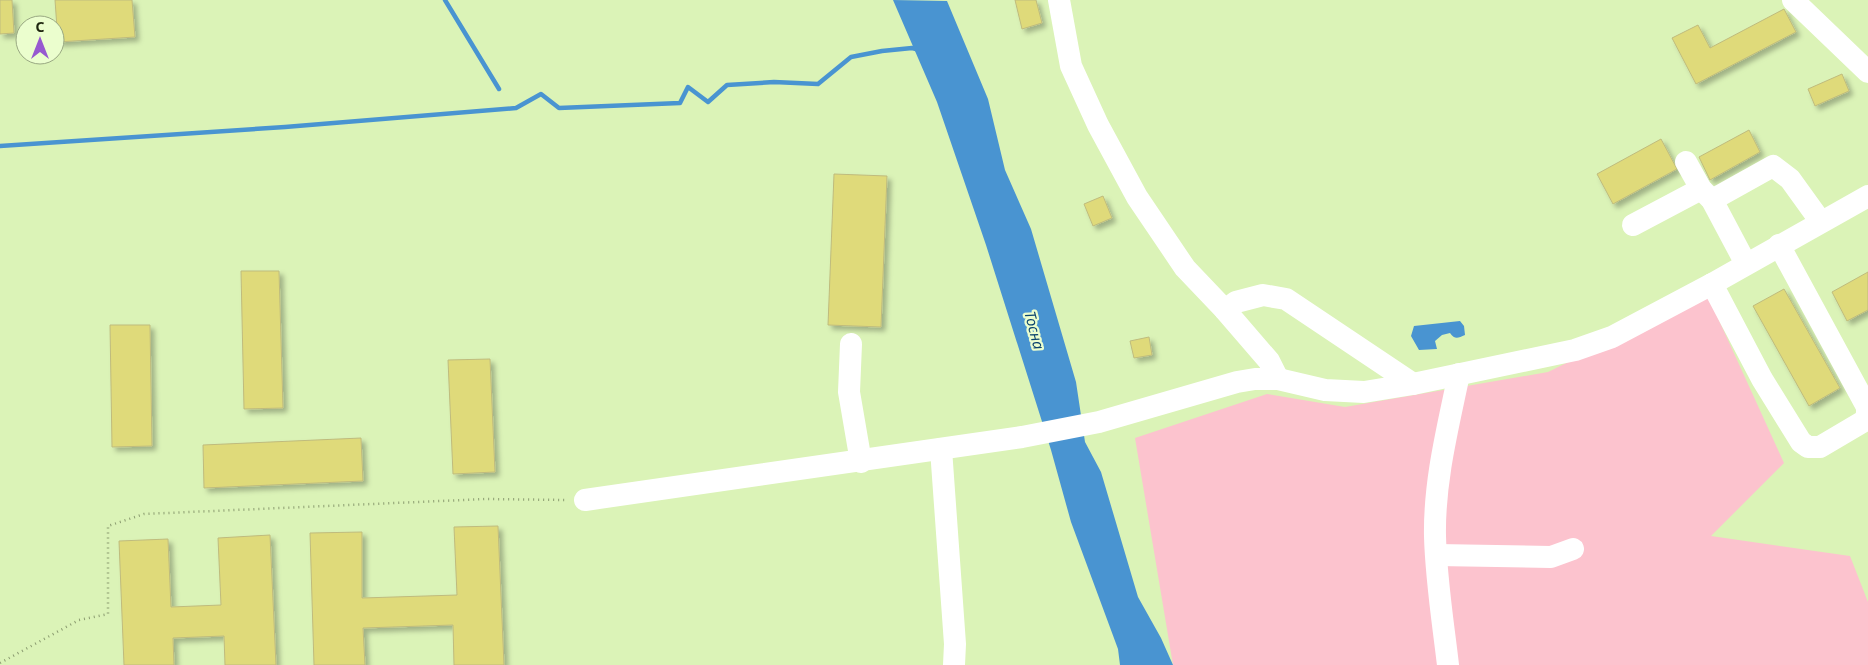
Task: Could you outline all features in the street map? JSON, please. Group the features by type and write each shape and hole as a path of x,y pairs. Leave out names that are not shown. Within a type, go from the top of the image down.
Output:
{"street":[{"path":"1059,0 1071,66 1098,126 1137,197 1185,268 1225,310 1269,361 1278,379"},
{"path":"1793,0 1868,72"},
{"path":"1686,162 1746,264"},
{"path":"1633,225 1773,166 1790,178 1821,222"},
{"path":"585,500 1022,438 1099,422 1237,382 1255,379 1278,379 1325,390 1364,392 1413,384 1576,350 1612,337 1712,284 1868,196"},
{"path":"1712,284 1762,379 1801,442 1808,447 1820,446 1864,421 1867,415 1867,407 1779,245"},
{"path":"1225,310 1236,302 1263,295 1286,299 1413,384"},
{"path":"851,344 849,392 861,462"},
{"path":"1448,665 1435,535 1442,456 1459,374"},
{"path":"942,449 955,644 954,665"},
{"path":"1437,555 1551,557 1573,549"}],"path":[{"path":"0,663 79,620 108,614 108,526 144,514 486,499 585,500"}],"shaded area":[{"path":"1707,294 1784,463 1711,536 1850,556 1868,602 1868,665 1173,665 1135,438 1267,394 1345,407 1548,372"}],"water":[{"name":"Тосна","path":"893,0 947,1 988,99 1005,170 1031,229 1076,382 1085,442 1101,472 1138,597 1161,638 1173,665 1120,665 1118,649 1071,522 1051,450 986,245 937,102"},
{"path":"1460,321 1464,326 1465,335 1457,338 1453,337 1450,333 1442,335 1435,341 1437,349 1419,350 1411,336 1414,326"}],"building":[{"path":"0,0 12,0 14,33 0,34"},
{"path":"55,0 132,0 135,37 65,42 65,15 56,15"},
{"path":"1015,0 1036,0 1042,23 1022,29"},
{"path":"1784,9 1796,32 1696,84 1672,38 1698,25 1710,48"},
{"path":"1842,74 1849,91 1815,106 1808,89"},
{"path":"1749,130 1760,152 1710,180 1699,157"},
{"path":"1661,139 1677,169 1613,204 1597,174"},
{"path":"834,174 887,176 881,327 828,325"},
{"path":"1103,196 1112,218 1093,226 1084,204"},
{"path":"241,271 279,271 283,408 244,409"},
{"path":"1868,272 1868,310 1847,321 1832,292"},
{"path":"1784,289 1840,388 1809,406 1753,306"},
{"path":"110,325 150,325 152,446 112,447"},
{"path":"1149,337 1152,355 1134,358 1130,341"},
{"path":"490,359 495,472 453,474 448,360"},
{"path":"361,438 363,481 204,488 203,445"},
{"path":"498,526 504,665 454,665 453,625 363,628 365,665 314,665 310,533 362,532 362,598 457,595 454,527"},
{"path":"270,535 276,665 225,665 224,636 173,638 174,665 124,665 119,541 168,539 171,607 221,605 218,538"}],"waterway":[{"path":"445,0 499,89"},
{"path":"0,146 285,127 516,108 541,94 559,108 680,103 688,87 708,102 727,85 774,82 818,84 851,57 882,51 916,49"}]}
